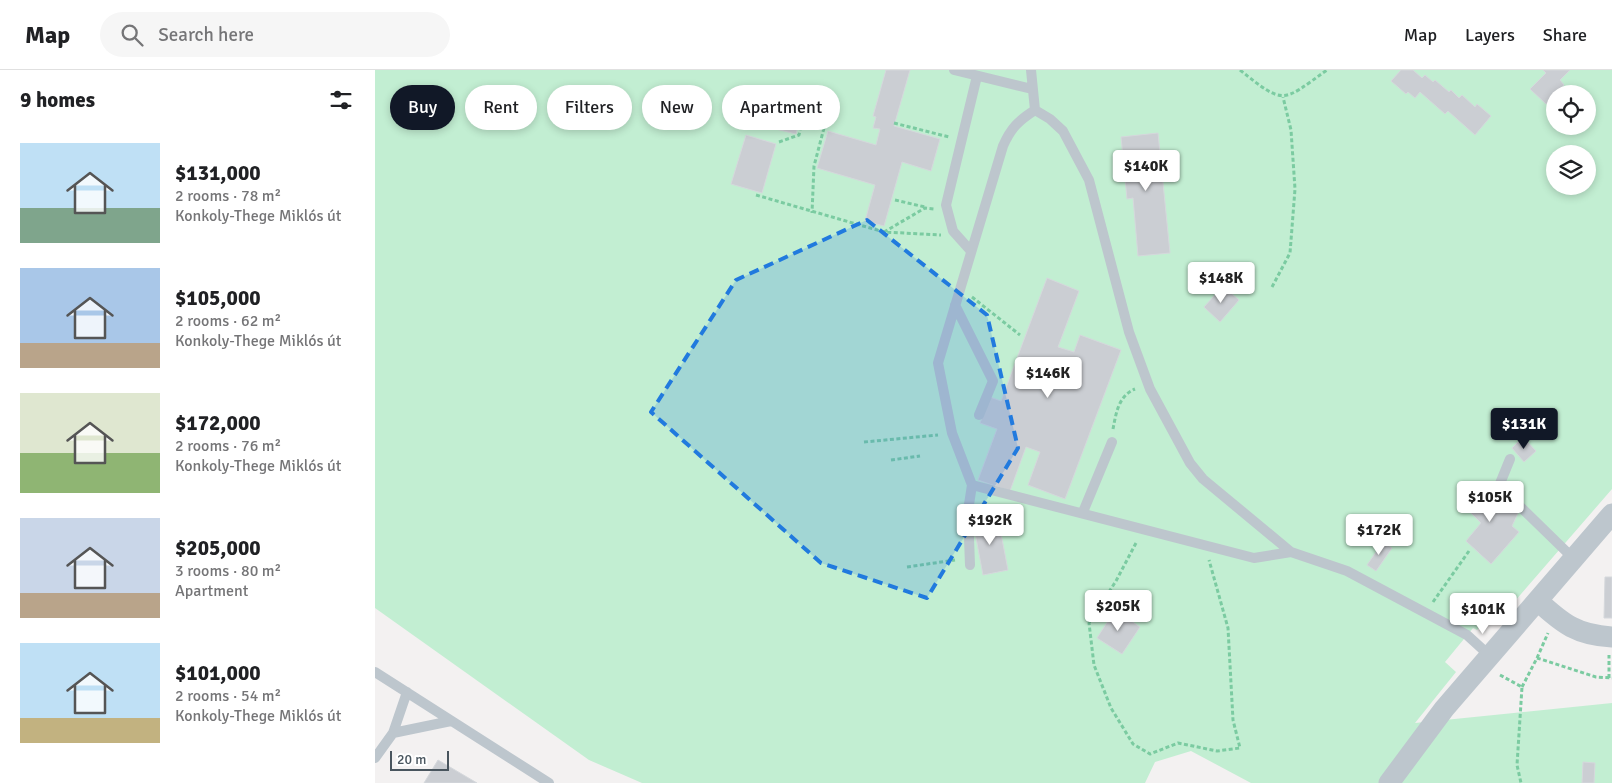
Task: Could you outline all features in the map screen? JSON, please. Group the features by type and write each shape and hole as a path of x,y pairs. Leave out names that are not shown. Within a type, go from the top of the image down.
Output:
{"street":[{"path":"1389,783 1444,709 1612,514"},
{"path":"1538,601 1555,617 1575,631 1596,636 1612,637"}],"lane":[{"path":"954,70 1032,89"},
{"path":"1031,70 1035,110"},
{"path":"970,250 953,231 946,205 963,141 977,76"},
{"path":"970,565 968,553 968,511 972,486 951,434 938,363 970,250 1003,146 1011,128 1019,120 1035,110"},
{"path":"1035,110 1050,119 1063,131 1089,180 1129,332 1150,389 1190,463 1203,479 1291,552 1347,571 1425,613 1467,636 1487,659"},
{"path":"955,305 993,381 979,415"},
{"path":"1083,512 1112,442"},
{"path":"1510,460 1499,486 1575,558"},
{"path":"972,486 1083,512 1142,531 1254,558 1291,552"},
{"path":"375,672 549,783"},
{"path":"375,758 393,732 407,692"},
{"path":"393,732 451,720"}],"path":[{"path":"1240,70 1274,95 1283,97 1292,94 1327,70"},
{"path":"1273,287 1290,253 1295,188 1291,130 1283,97"},
{"path":"779,142 799,135 802,122 824,128 815,166 812,212"},
{"path":"894,123 963,141"},
{"path":"756,195 884,232 938,235 953,231"},
{"path":"895,200 925,208 947,210"},
{"path":"884,232 925,208"},
{"path":"959,288 1020,335"},
{"path":"1112,442 1119,406 1125,394 1134,389 1150,389"},
{"path":"864,442 951,434"},
{"path":"891,460 919,456"},
{"path":"1142,531 1116,581 1089,623 1094,665 1111,708 1133,744 1150,754 1178,743 1217,751 1239,748 1233,720 1228,628 1205,546"},
{"path":"1425,613 1469,551"},
{"path":"907,567 953,562 968,553"},
{"path":"1521,783 1517,765 1522,687 1555,617"},
{"path":"1537,658 1596,677 1612,678"},
{"path":"1487,659 1522,687"}],"highlighted area":[{"path":"867,220 987,315 1018,448 927,598 821,563 651,412 736,280"}],"green space":[{"path":"375,70 1612,70 1612,489 1495,624 1487,619 1477,630 1473,628 1445,662 1456,672 1415,723 1612,703 1612,783 1251,783 1191,751 1155,762 1145,783 642,783 589,760 375,608"}],"building":[{"path":"886,70 910,70 894,126 940,139 931,171 902,162 884,226 865,221 875,185 817,168 828,131 876,145 880,129 873,128 876,117 873,116"},
{"path":"1401,70 1413,70 1422,78 1425,75 1433,82 1435,80 1449,92 1451,90 1459,98 1462,95 1475,107 1477,104 1491,116 1475,135 1448,111 1445,114 1420,92 1415,98 1408,92 1406,94 1391,81"},
{"path":"1543,70 1570,70 1560,80 1564,85 1546,85 1546,104 1530,89 1546,73"},
{"path":"780,130 797,130 796,134"},
{"path":"1158,133 1170,253 1138,256 1133,198 1127,199 1121,137"},
{"path":"746,135 776,144 762,193 731,184"},
{"path":"1047,278 1079,291 1058,347 1074,352 1080,335 1121,350 1065,499 1028,485 1040,452 1026,447 1010,491 978,480 997,429 980,423 990,397 1001,401"},
{"path":"1223,286 1239,300 1220,322 1204,307"},
{"path":"1523,437 1536,451 1524,462 1512,448"},
{"path":"1478,483 1505,506 1506,503 1519,511 1512,526 1519,532 1491,564 1466,541 1481,523 1461,503"},
{"path":"998,518 1008,570 983,575 973,522"},
{"path":"1383,542 1392,548 1376,571 1367,565"},
{"path":"1605,577 1612,577 1612,618 1604,618"},
{"path":"1474,594 1490,607 1476,623 1461,610"},
{"path":"1115,610 1140,627 1122,654 1097,638"},
{"path":"438,760 477,783 424,783"},
{"path":"1583,762 1595,763 1594,783 1582,783"}]}
